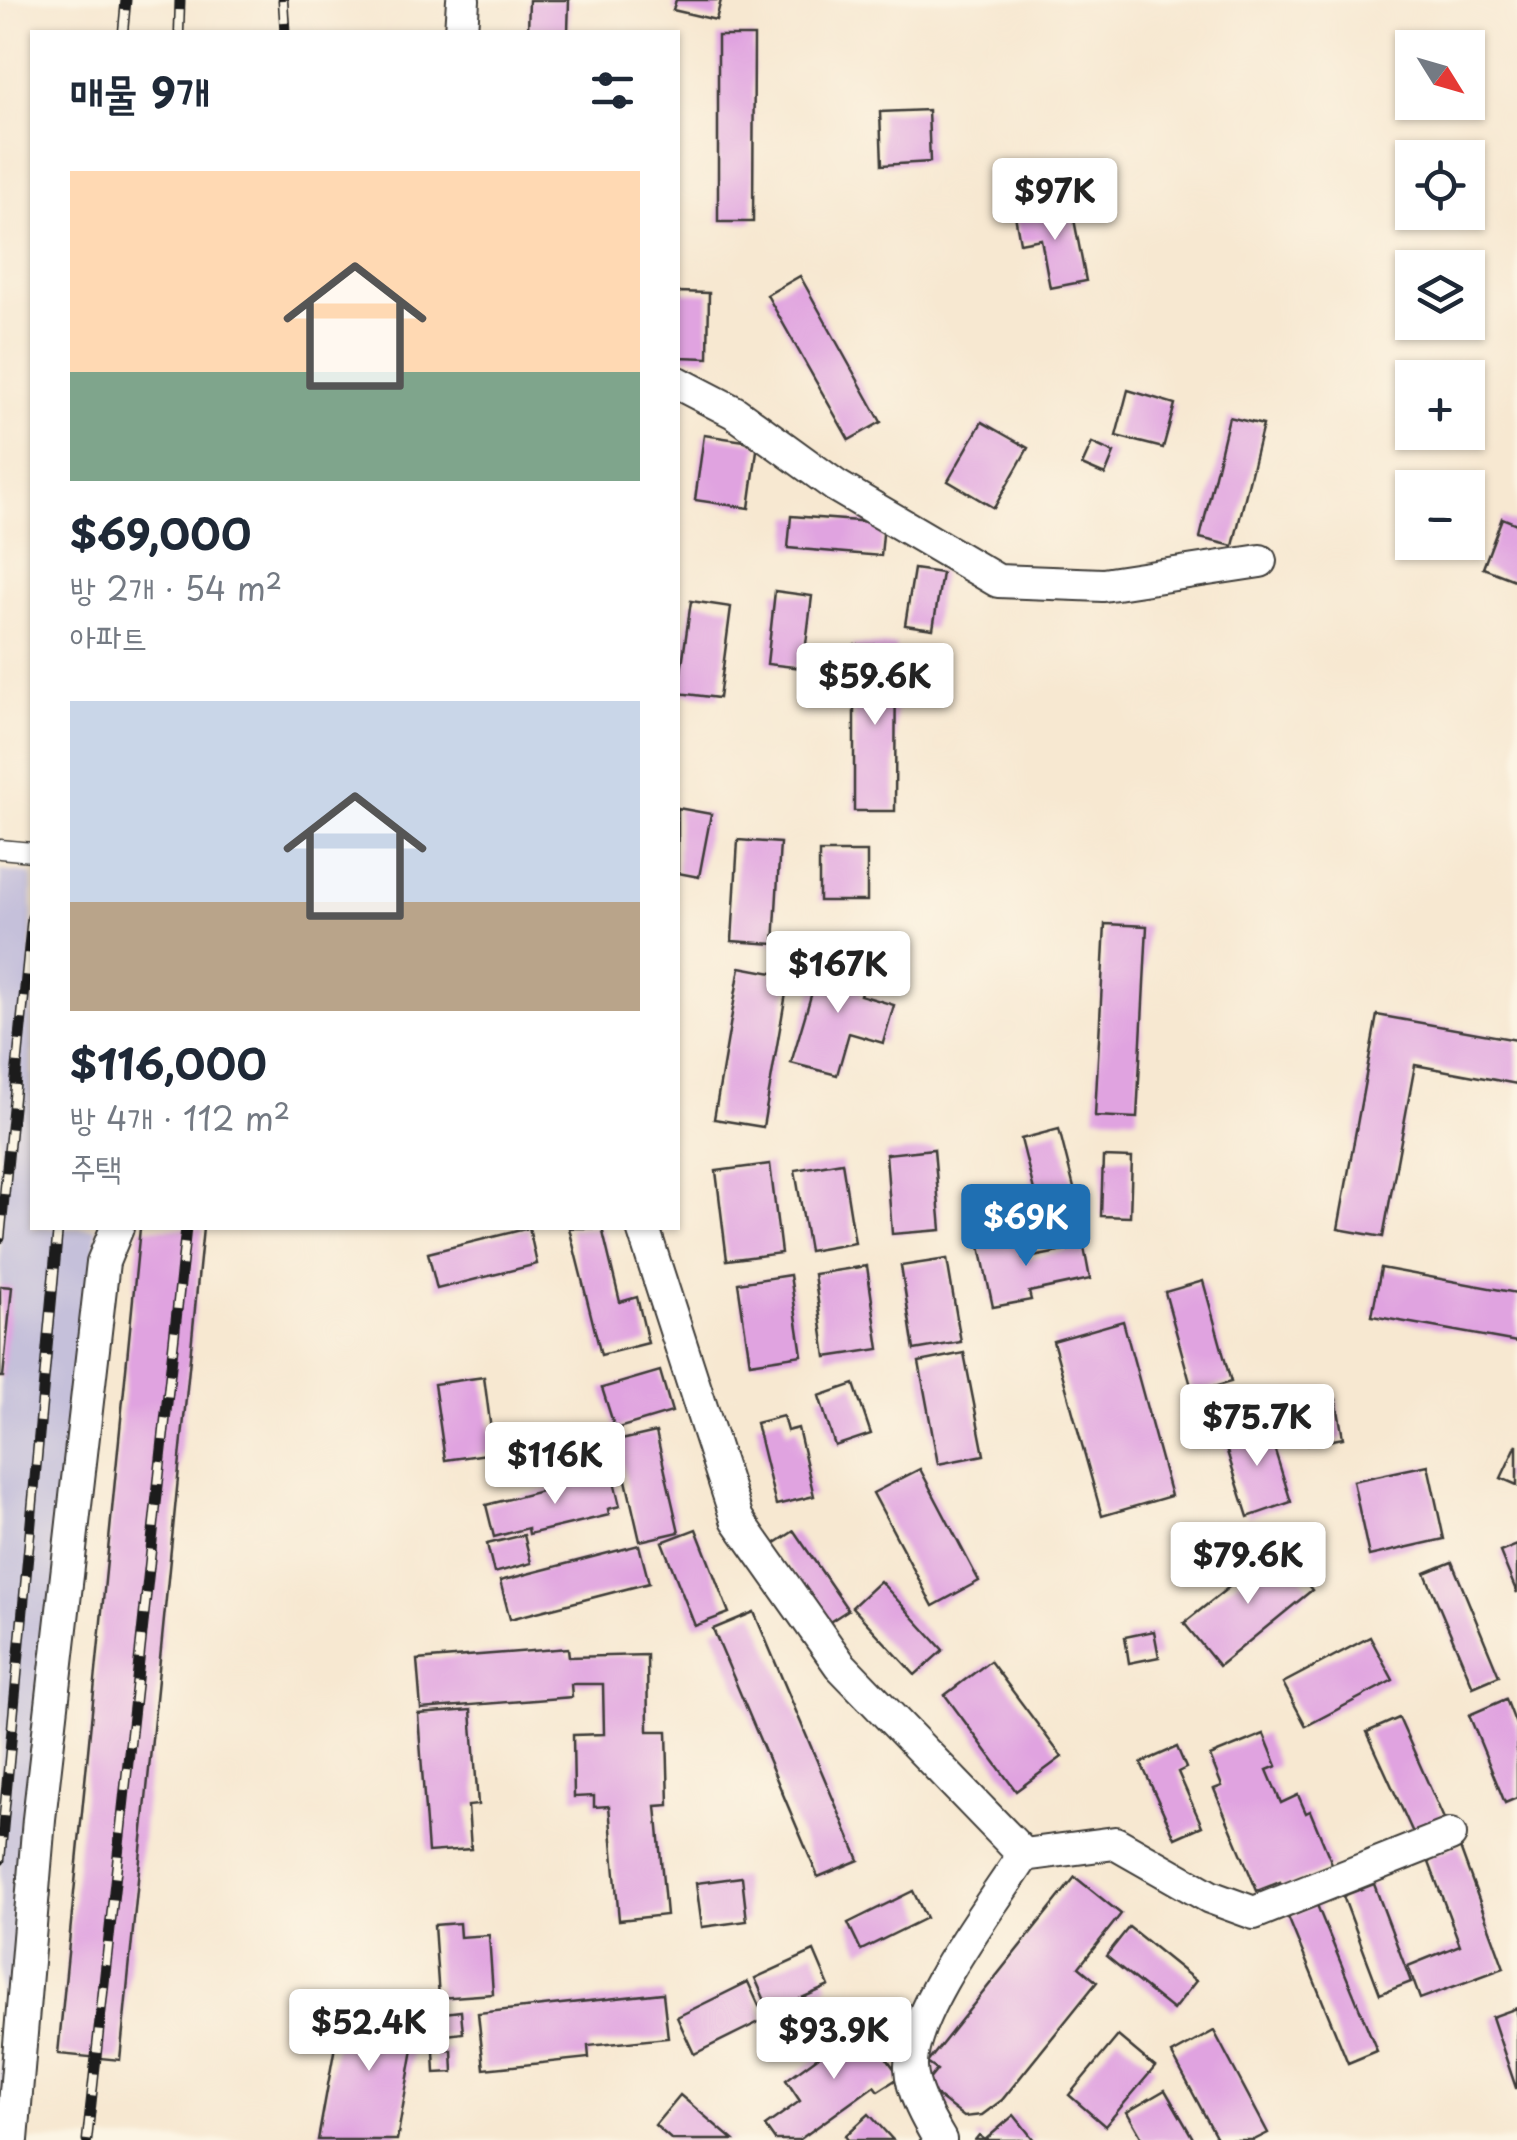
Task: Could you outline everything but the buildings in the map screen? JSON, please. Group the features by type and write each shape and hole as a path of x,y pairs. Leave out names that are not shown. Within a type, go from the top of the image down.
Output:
{"street":[{"path":"461,30 463,0"},
{"path":"680,384 734,412 836,486 998,582 1103,586 1260,561"},
{"path":"12,2140 41,1800 103,1262 116,1230"},
{"path":"644,1230 669,1297 708,1440 737,1518 840,1665 1024,1855"},
{"path":"1024,1855 1115,1844 1210,1897 1254,1913 1450,1835"},
{"path":"940,2140 926,2116 911,2068 924,2013 1024,1855"}],"lane":[{"path":"0,849 30,852"}],"shaded area":[{"path":"0,871 30,874 30,1230 97,1230 9,2140 0,2140"}],"railway":[{"path":"123,30 126,0"},
{"path":"179,30 180,0"},
{"path":"283,0 285,30"},
{"path":"0,1238 30,937"},
{"path":"0,1860 58,1230"},
{"path":"87,2140 186,1230"}]}
